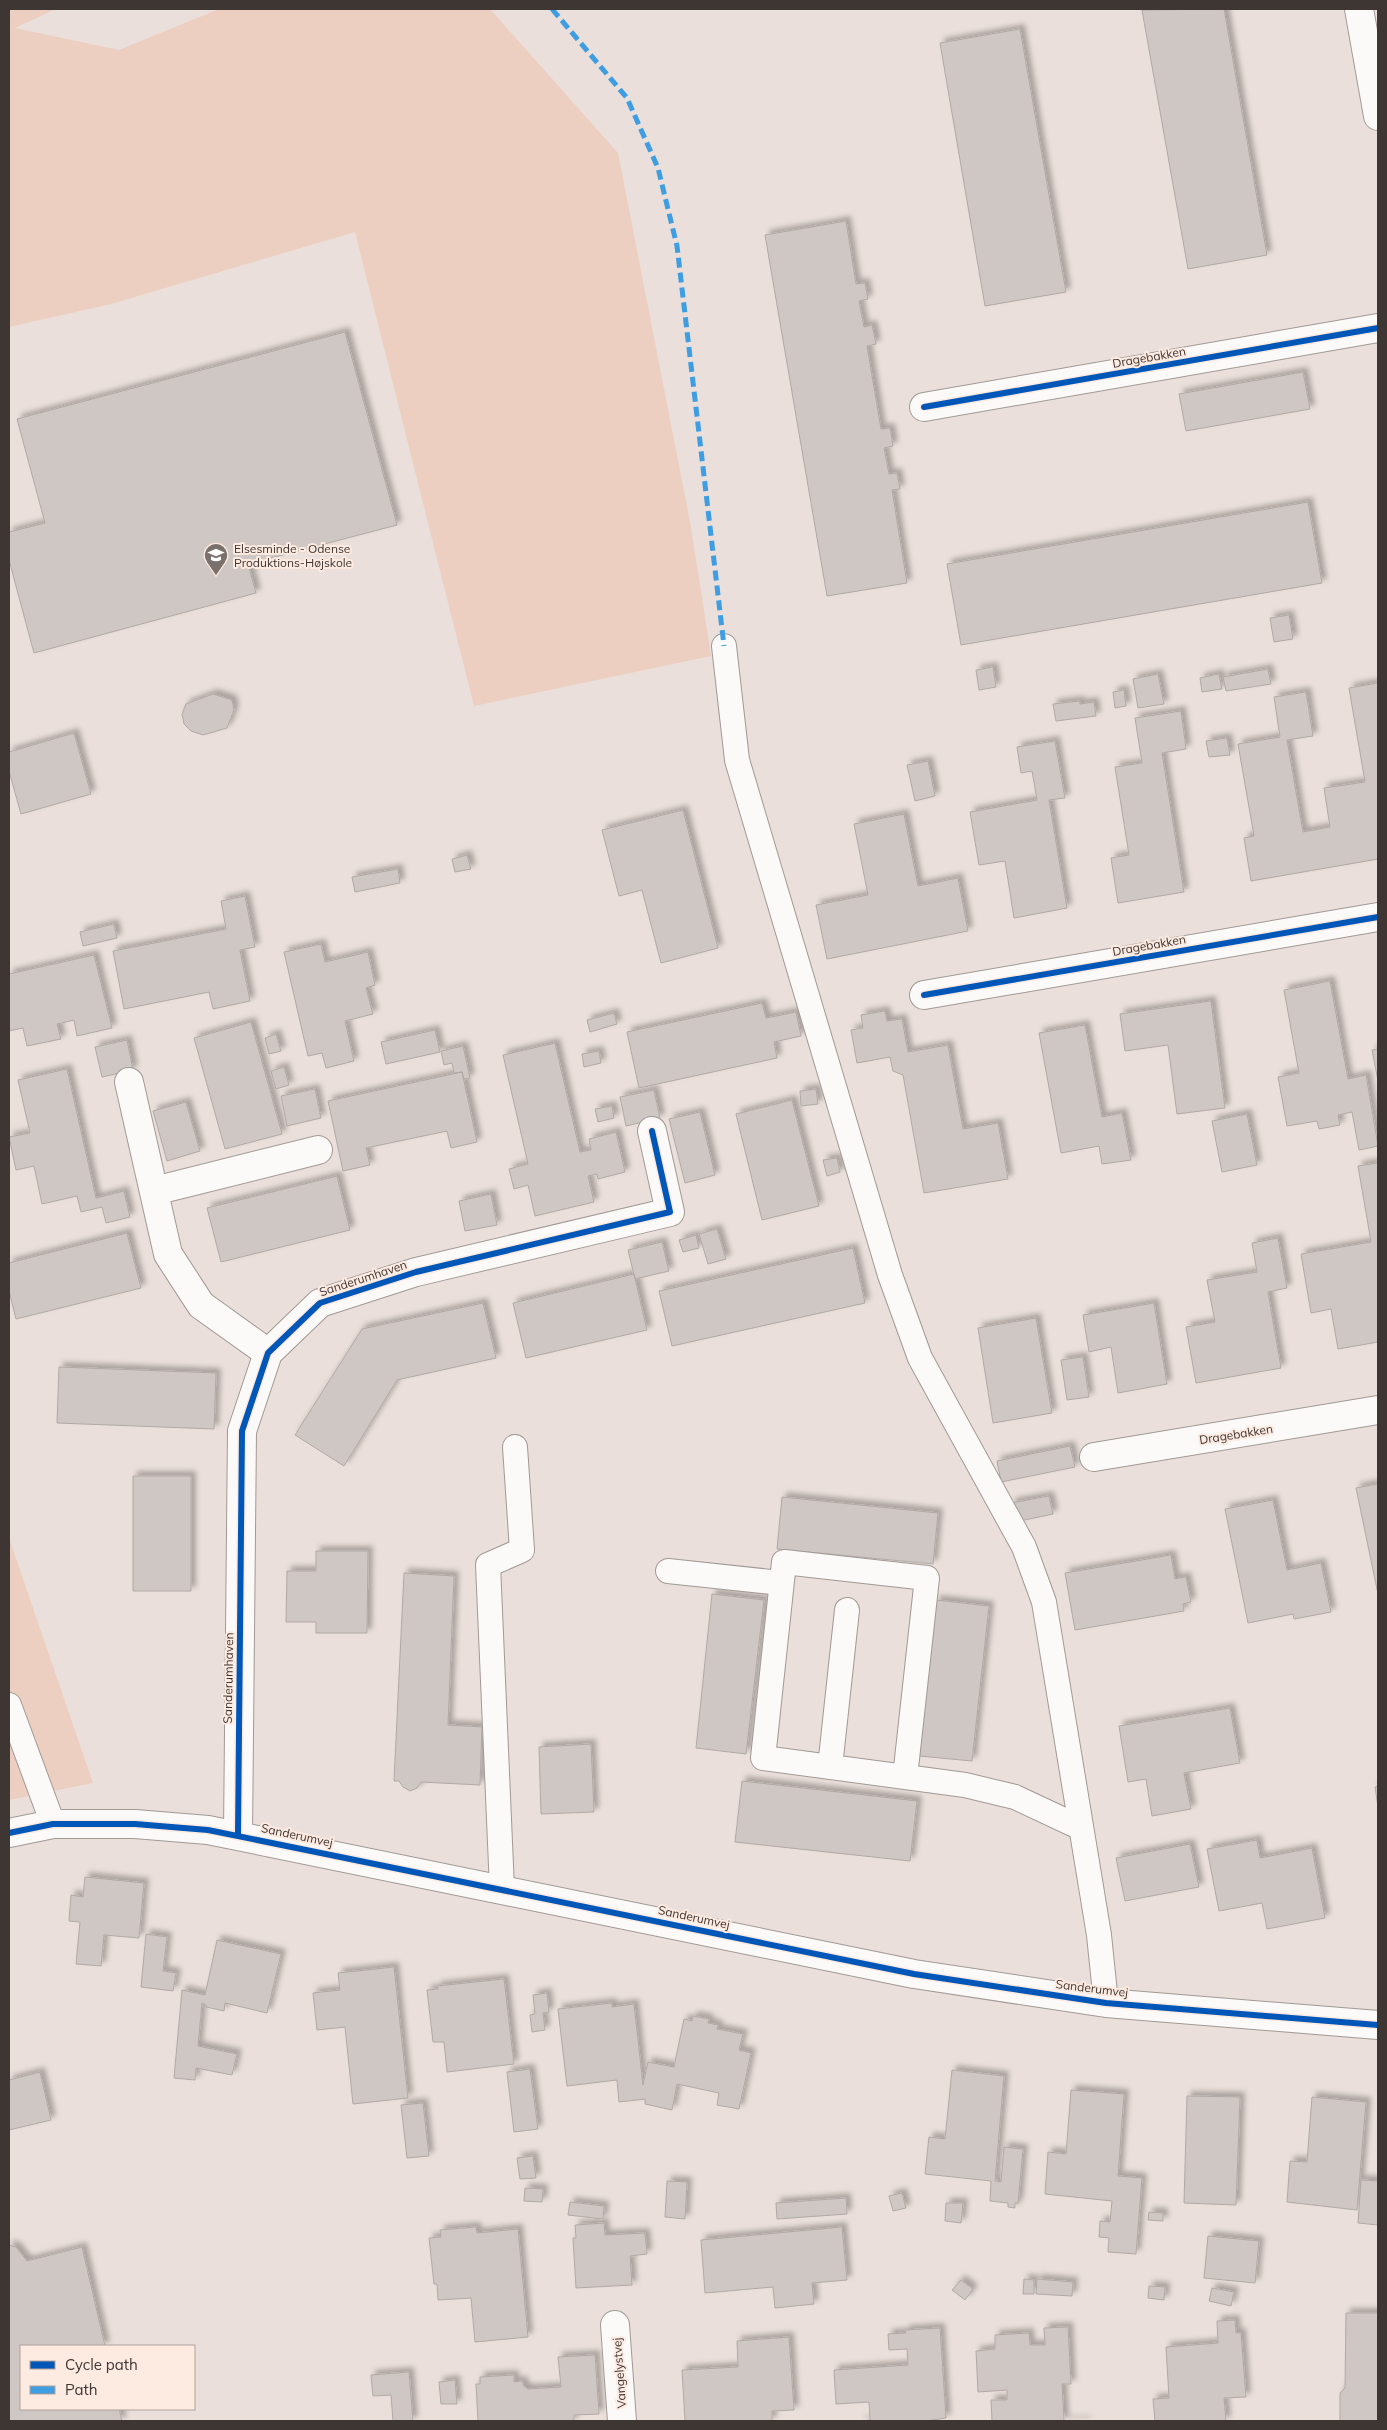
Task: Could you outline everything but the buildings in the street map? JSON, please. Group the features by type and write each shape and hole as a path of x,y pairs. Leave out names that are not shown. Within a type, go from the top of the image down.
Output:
{"street":[{"path":"1359,9 1378,116"},
{"name":"Dragebakken","path":"924,407 1378,328"},
{"name":"Dragebakken","path":"924,995 1378,917"},
{"path":"128,1082 168,1254 202,1305 268,1353"},
{"name":"Sanderumhaven","path":"238,1834 242,1431 268,1353 320,1303 416,1272 670,1212 652,1131"},
{"path":"154,1191 318,1150"},
{"name":"Dragebakken","path":"1094,1458 1378,1410"},
{"name":"Sanderumvej","path":"9,1833 53,1824 135,1824 238,1834 914,1974 1106,2003 1378,2025"},
{"name":"Vangelystvej","path":"616,2325 622,2421"}],"lane":[{"path":"724,646 737,760 890,1275 920,1358 1024,1547 1044,1602 1099,1935 1106,2003"},
{"path":"502,1889 488,1565 522,1550 515,1447"},
{"path":"905,1777 927,1578 784,1562 762,1758 964,1785 1015,1797 1081,1828"},
{"path":"668,1571 781,1583"},
{"path":"830,1767 847,1610"},
{"path":"9,1706 53,1824"}],"shaded area":[{"path":"9,9 56,9 15,28 119,50 219,9 490,9 618,153 691,527 711,656 474,706 355,232 111,304 9,327"},
{"path":"9,1538 93,1783 9,1800"}],"marked path":[{"path":"552,9 627,98 658,168 677,246 724,646"}],"cycle path":[{"path":"924,407 1378,328"},
{"path":"924,995 1378,917"},
{"path":"238,1834 242,1431 268,1353 320,1303 416,1272 670,1212 652,1131"},
{"path":"9,1833 53,1824 135,1824 208,1830 914,1974 1106,2003 1378,2025"}],"place":[{"name":"Elsesminde - Odense Produktions-Højskole","path":"216,576"}]}
